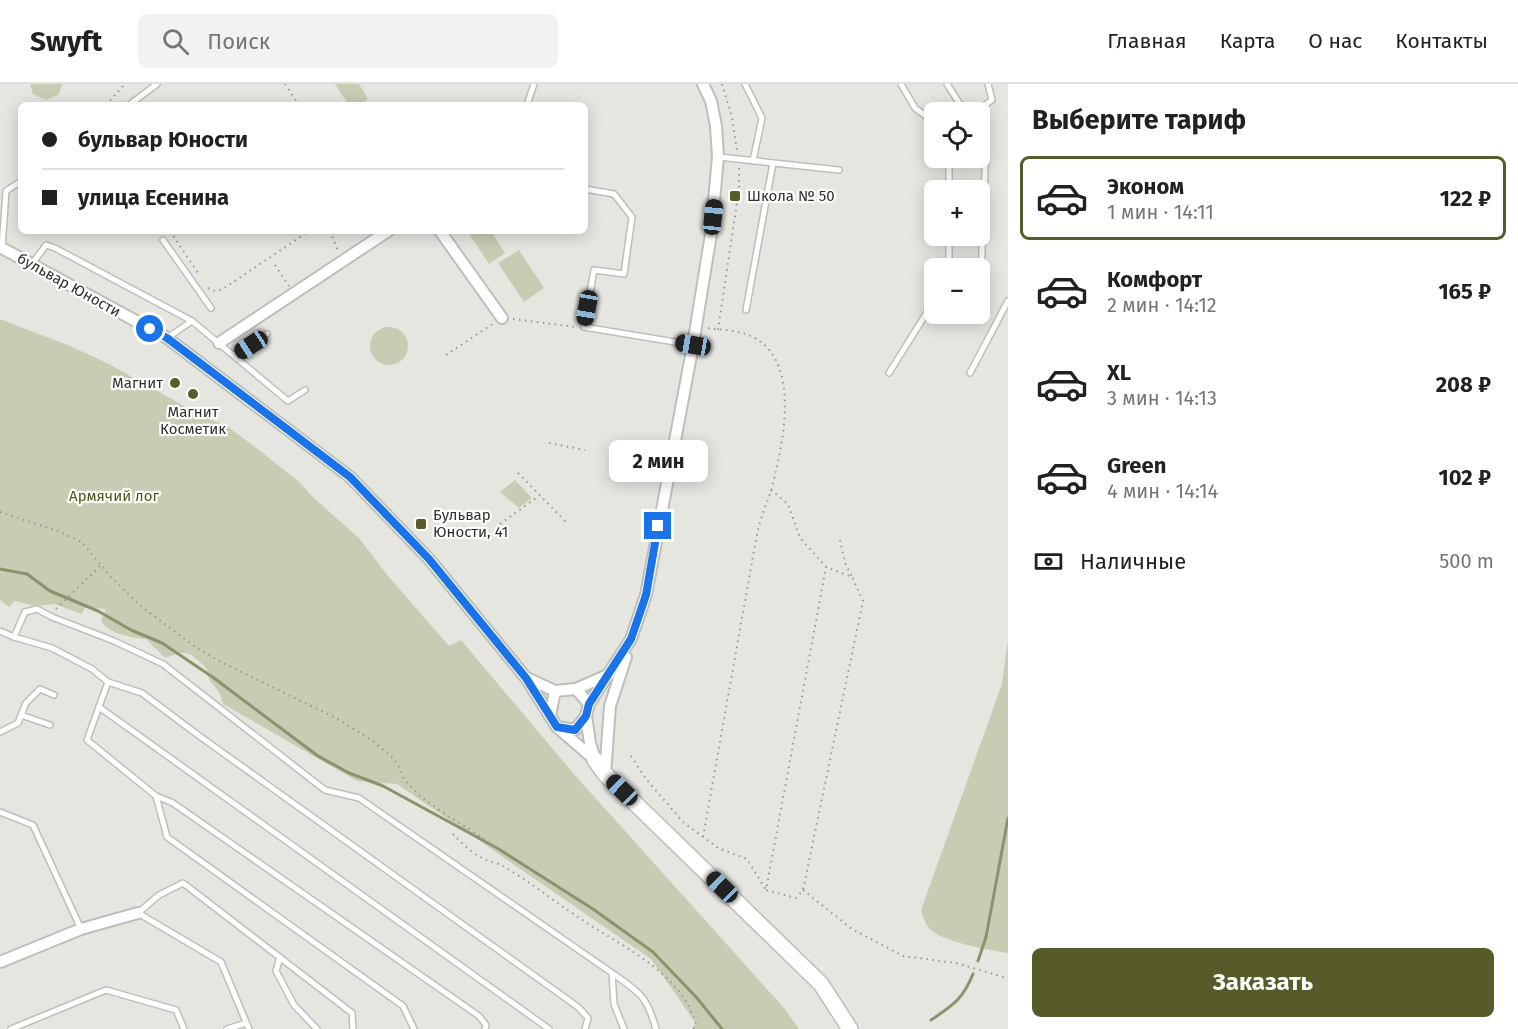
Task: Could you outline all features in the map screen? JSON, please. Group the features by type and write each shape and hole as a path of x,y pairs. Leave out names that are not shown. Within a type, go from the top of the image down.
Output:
{"street":[{"path":"606,774 610,706 646,595 693,345 711,234 718,157 716,126 704,84"},
{"path":"219,343 384,234"},
{"path":"442,234 502,318"},
{"name":"бульвар Юности","path":"1,248 167,338 350,477 429,559 526,678 550,716"},
{"path":"595,760 586,716 589,704 631,639"},
{"path":"526,678 555,691 576,689 610,674"},
{"path":"576,689 589,704"},
{"path":"555,691 550,716 557,727 595,760 606,774 821,984 850,1029"},
{"path":"557,727 575,730 586,716"},
{"path":"0,962 81,929 138,913"}],"lane":[{"path":"133,102 158,84"},
{"path":"528,102 534,84"},
{"path":"745,84 762,118 753,161"},
{"path":"900,84 915,108 924,115"},
{"path":"947,84 959,102"},
{"path":"988,84 992,100 989,102"},
{"path":"718,157 839,170"},
{"path":"746,310 773,163"},
{"path":"982,258 985,168"},
{"path":"1,248 6,191 18,183"},
{"path":"588,190 614,194 632,217 624,274 594,270 584,327 693,345"},
{"path":"163,240 211,308"},
{"path":"32,264 46,245 55,248 192,321 288,401 305,390"},
{"path":"970,373 1008,301"},
{"path":"889,373 924,317"},
{"path":"167,338 192,321"},
{"path":"234,355 267,334"},
{"path":"14,637 26,612 37,609 163,664 325,790 359,798 640,993 652,1013 656,1029"},
{"path":"0,631 52,648 92,669 108,682 142,693 578,1006 588,1018 585,1029"},
{"path":"108,682 87,740 156,796 173,803 479,1016 486,1025 485,1029"},
{"path":"0,732 18,723 26,703 40,689 54,695"},
{"path":"99,707 549,1029"},
{"path":"21,715 50,725"},
{"path":"156,796 167,837 403,1006 414,1029"},
{"path":"0,812 33,825 81,929"},
{"path":"227,1029 247,1026 220,962 138,913 159,895 183,883 352,1013 353,1029"},
{"path":"280,957 276,971 294,1005 317,1029"},
{"path":"612,974 614,1004 624,1029"},
{"path":"11,1029 106,990 176,1010 184,1029"}],"path":[{"path":"109,102 125,84"},
{"path":"285,84 297,102"},
{"path":"718,330 739,189 738,160 732,117 722,84"},
{"path":"172,234 201,278"},
{"path":"207,287 219,291 304,234"},
{"path":"331,234 343,262"},
{"path":"275,265 294,293"},
{"path":"447,355 502,318 584,327"},
{"path":"695,327 735,332 753,337 770,351 779,368 785,392 786,410 771,490 755,543 703,837"},
{"path":"549,443 585,450"},
{"path":"518,474 568,524"},
{"path":"771,490 788,504 800,538 826,567 852,577"},
{"path":"501,524 539,495"},
{"path":"0,512 58,531 82,542 138,604 197,648 336,718 373,741 394,759 404,779 420,796 449,818 497,848"},
{"path":"631,756 646,779 684,823 718,848 747,859 766,890 796,898 803,890 863,601 845,563 840,540"},
{"path":"60,604 101,565"},
{"path":"766,890 826,567"},
{"path":"453,834 474,853 485,860 502,865 648,963 682,996 693,1012 696,1024 693,1029"},
{"path":"803,890 852,929 903,956 956,963 1008,976"}],"green space":[{"path":"30,84 63,84 58,95 46,100 33,94"},
{"path":"335,84 359,84 368,99 364,102 347,102"},
{"path":"469,234 493,234 505,253 489,264"},
{"path":"519,250 544,288 524,302 498,263"},
{"name":"Армячий лог","path":"0,319 109,364 202,416 227,426 298,481 359,538 388,576 449,646 461,640 573,773 784,1008 799,1029 694,1029 695,1022 651,959 397,784 357,781 223,704 207,669 192,656 184,653 165,658 146,639 128,636 109,629 101,621 106,609 85,607 82,614 55,604 35,606 15,601 9,607 0,600"},
{"path":"389,327 403,332 408,346 403,360 389,365 375,360 370,346 375,332"},
{"path":"515,480 532,498 519,508 500,492"},
{"path":"1008,640 1008,953 965,945 943,937 928,927 921,910 1002,684"}],"waterway":[{"path":"0,569 27,574 50,591 98,611 131,630 162,643 214,678 318,756 349,773 383,786 497,848 593,909 653,952 697,998 722,1029"},
{"path":"978,961 986,937 1008,818"},
{"path":"931,1020 956,1001 973,974"}],"place":[{"name":"Школа № 50","path":"735,196"},
{"name":"Магнит","path":"175,383"},
{"name":"Магнит Косметик","path":"193,394"},
{"name":"Бульвар Юности, 41","path":"421,524"}],"route":[{"path":"150,329 167,338 350,477 429,559 526,678 557,727 575,730 586,716 589,704 631,639 646,595 658,526"}]}
